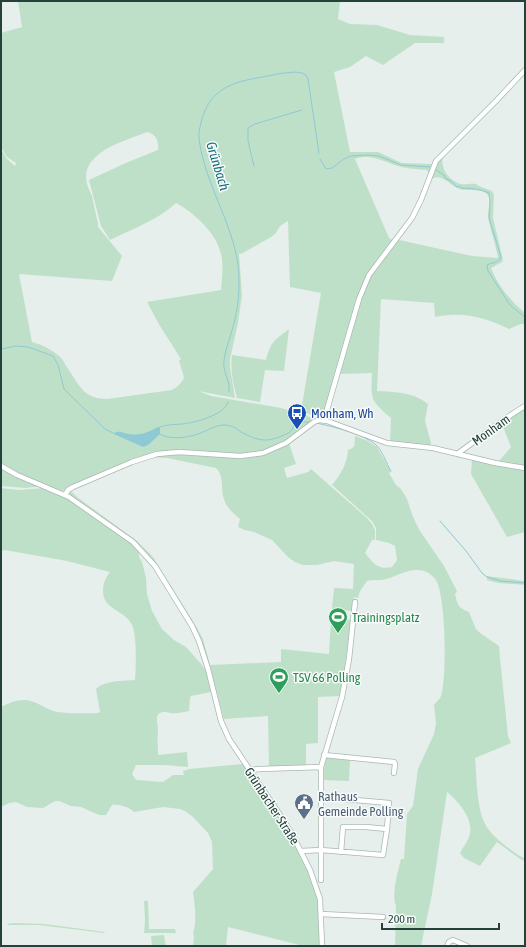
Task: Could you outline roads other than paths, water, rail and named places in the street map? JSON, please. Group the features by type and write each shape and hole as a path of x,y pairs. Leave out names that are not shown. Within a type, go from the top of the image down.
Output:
{"street":[{"path":"324,420 359,299 370,275 412,218 421,200 436,161 525,70"},
{"name":"Monham","path":"457,454 478,440 507,417 525,406"},
{"path":"65,495 73,487 132,462 157,454 179,452 240,456 263,453 286,443 312,423 324,420 382,442 419,446 495,463 525,468"},
{"name":"Grünbacher Straße","path":"1,466 17,475 65,495 133,542 150,560 192,626 199,641 226,732 282,818 301,851 317,888 320,899 322,946"},
{"path":"321,880 321,767 342,697 349,658 355,602"},
{"path":"324,755 394,762 394,773"},
{"path":"250,770 321,767"},
{"path":"301,851 321,850 383,855 389,803 321,797"},
{"path":"341,852 343,827 387,829"},
{"path":"321,914 383,917"},
{"path":"447,946 448,942 453,940 467,946"}],"water":[{"path":"160,427 160,434 148,445 143,447 114,434 119,432 141,434"}],"waterway":[{"name":"Grünbach","path":"229,392 229,384 224,368 224,360 236,313 239,292 239,272 235,249 230,233 206,170 202,154 199,135 204,112 214,96 228,86 247,80 280,74 292,72 302,73 306,75 308,79 319,153"},
{"path":"254,166 248,141 248,128 255,124 302,110"},
{"name":"Grünbach","path":"320,159 326,169 332,168 344,159 351,156 368,155 379,156 401,165 430,167"},
{"name":"Grünbach","path":"436,170 457,187 459,186 461,188 489,193 489,218 501,257 497,261 487,265 488,271 510,305 525,317"},
{"name":"Grünbach","path":"1,349 16,346 28,347 53,356 58,365 64,389 105,429 115,434"},
{"name":"Grünbach","path":"160,427 208,418 221,411 226,407 228,402"},
{"path":"159,434 173,438 189,437 217,426 227,425 252,437 267,440 278,438 288,433 294,425 301,422 311,422"},
{"path":"316,423 348,432 372,442 381,451 391,471"},
{"path":"440,521 466,551 482,573 487,577 501,581 525,583"}],"place":[{"name":"Monham, Wh","path":"297,430"},
{"name":"Trainingsplatz","path":"338,634"},
{"name":"TSV 66 Polling","path":"279,694"},
{"name":"Rathaus Gemeinde Polling","path":"304,820"}]}
